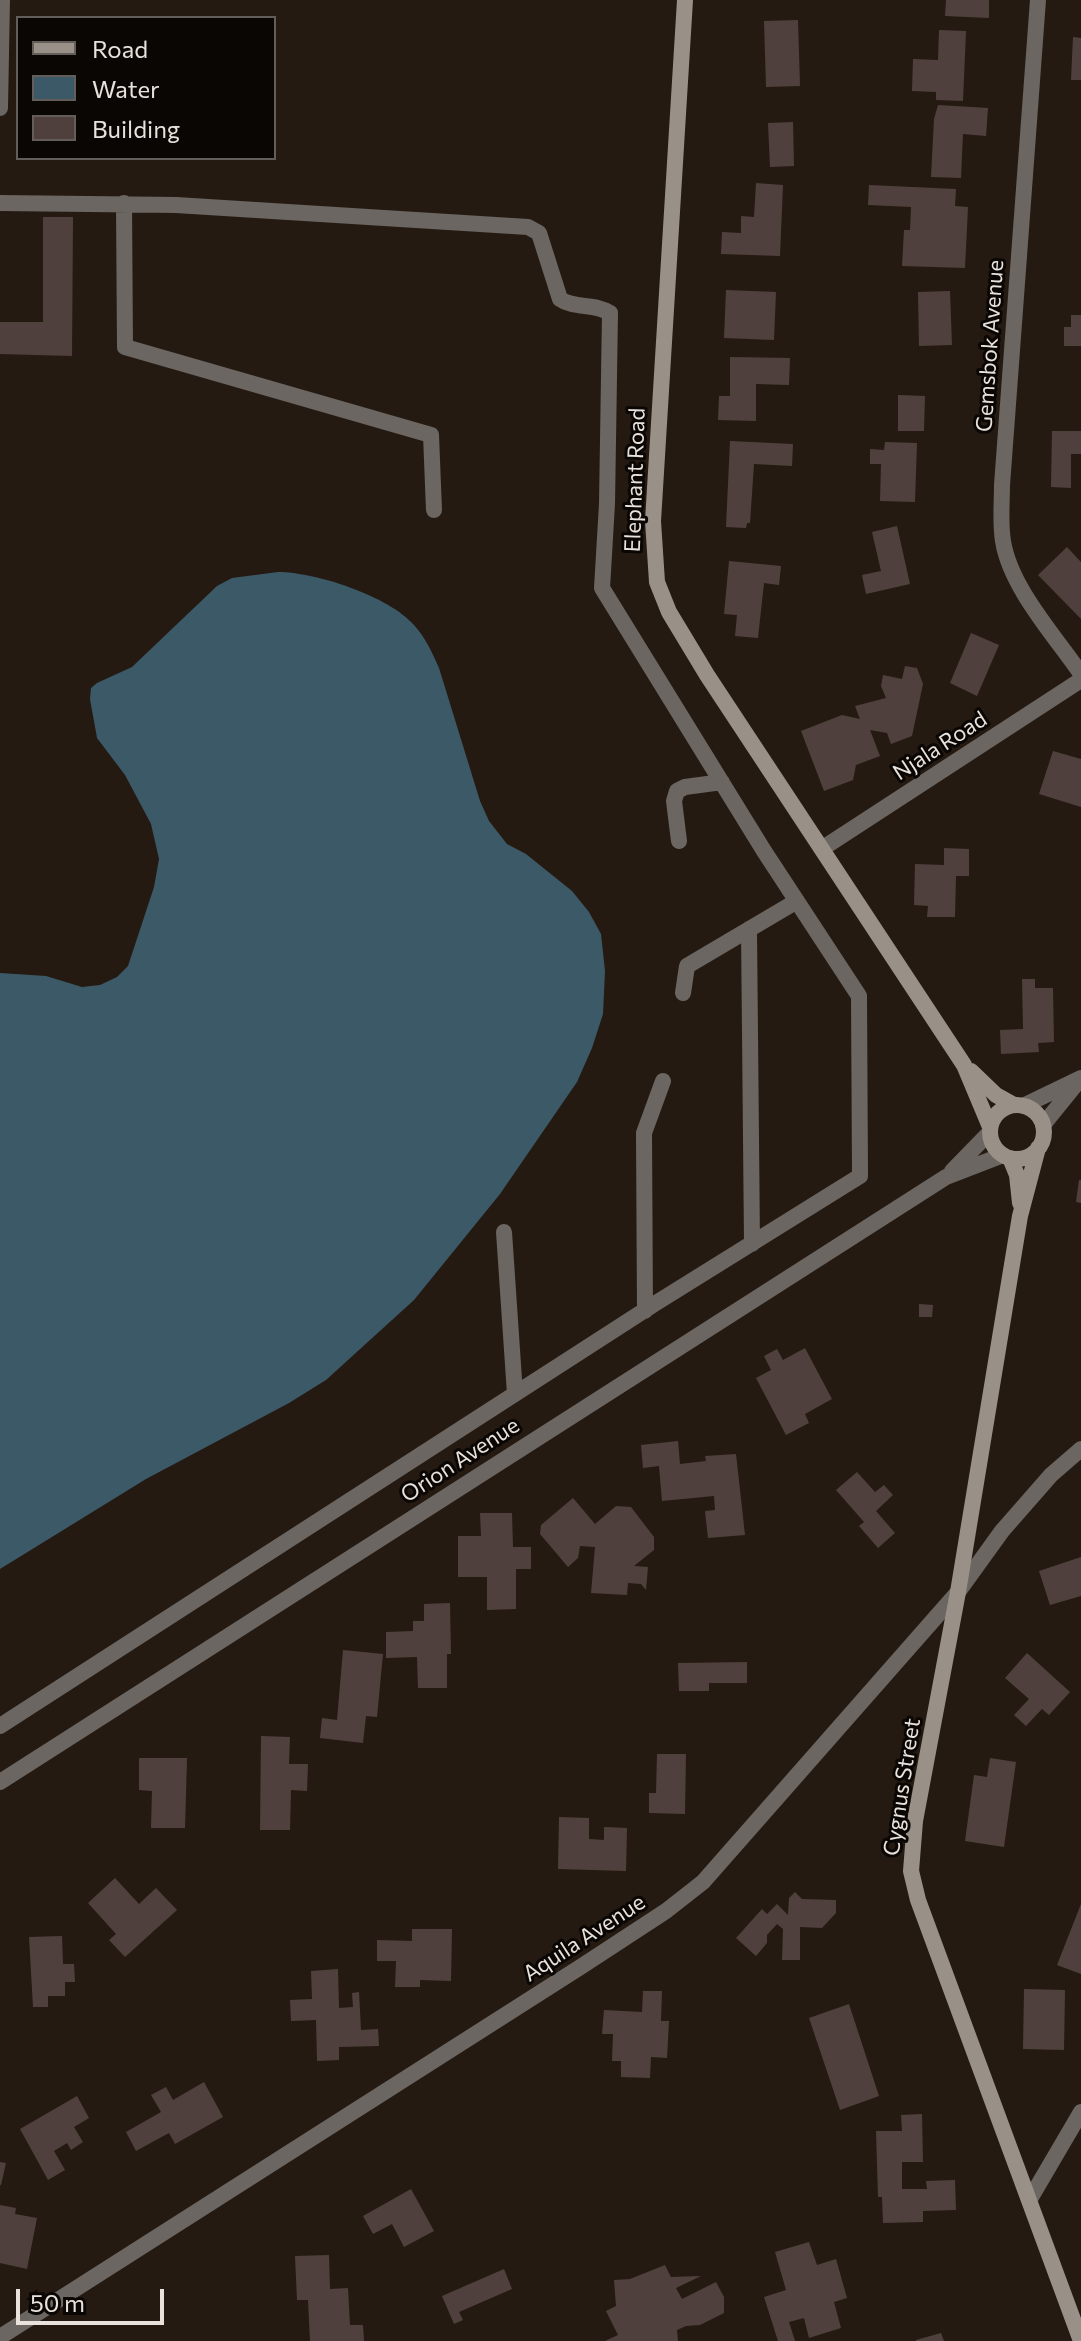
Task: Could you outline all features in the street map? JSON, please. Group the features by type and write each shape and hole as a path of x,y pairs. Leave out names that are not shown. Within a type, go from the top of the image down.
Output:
{"street":[{"path":"0,108 2,0"},
{"name":"Elephant Road","path":"685,0 653,521 657,582 684,637 964,1065 990,1130"},
{"name":"Gemsbok Avenue","path":"1038,0 1002,485 1003,540 1009,564 1021,586 1081,674"},
{"path":"0,203 124,203 528,227 539,233 560,299 565,303 600,307 610,313 607,504 602,588 859,996 860,1176 0,1726"},
{"path":"124,203 125,347 431,435 434,510"},
{"name":"Njala Road","path":"823,848 1081,680"},
{"path":"679,841 674,801 677,791 722,782"},
{"path":"683,993 687,966 797,901"},
{"path":"749,929 752,1244"},
{"name":"Elephant Road","path":"964,1065 996,1095 1018,1106"},
{"path":"1081,1079 1043,1125 1042,1141 1026,1158 1006,1157 993,1145 990,1130 999,1112 1081,1079"},
{"path":"645,1311 644,1133 663,1081"},
{"path":"1018,1106 1035,1113 1043,1125"},
{"name":"Orion Avenue","path":"946,1177 990,1130"},
{"name":"Cygnus Street","path":"1038,1148 1020,1216 958,1592 915,1821 911,1871 918,1900 1081,2341"},
{"name":"Orion Avenue","path":"0,1782 946,1177 1006,1157"},
{"name":"Cygnus Street","path":"1006,1157 1020,1187 1020,1216"},
{"path":"504,1232 515,1394"},
{"name":"Aquila Avenue","path":"0,2337 666,1911 703,1882 958,1592 1002,1531 1051,1475 1081,1449"},
{"path":"1030,2199 1081,2112"}],"water":[{"path":"278,572 331,581 370,595 402,614 422,635 439,668 489,821 507,844 526,854 572,891 601,934 605,971 603,1014 577,1082 500,1194 414,1300 326,1380 146,1479 0,1569 0,973 46,976 82,987 100,985 117,977 128,966 154,887 159,859 151,824 125,775 97,738 91,688 132,667 217,586 232,578"}],"building":[{"path":"946,0 989,0 989,18 945,16"},
{"path":"798,20 800,86 766,87 764,21"},
{"path":"939,30 966,31 963,101 936,100 936,92 912,91 913,59 938,60"},
{"path":"1073,37 1081,38 1081,80 1071,80"},
{"path":"938,105 988,108 986,136 963,134 961,178 931,177 934,119"},
{"path":"793,122 794,166 770,167 768,123"},
{"path":"756,183 783,185 780,256 721,254 722,232 741,233 741,216 754,217"},
{"path":"869,185 956,189 955,206 968,207 965,268 902,266 904,230 910,230 911,207 868,205"},
{"path":"43,217 73,217 72,356 0,354 0,322 43,322"},
{"path":"726,290 776,292 774,340 724,338"},
{"path":"950,291 952,345 919,346 918,292"},
{"path":"1071,315 1081,315 1081,346 1064,346 1064,327 1071,327"},
{"path":"730,357 790,358 789,385 756,384 756,421 718,420 719,396 730,396"},
{"path":"898,395 925,396 924,431 898,431"},
{"path":"1052,431 1081,431 1081,454 1071,454 1071,488 1051,487"},
{"path":"730,441 793,444 792,466 754,464 750,523 746,528 726,527"},
{"path":"885,442 917,443 915,502 880,501 881,464 870,464 870,449 884,450"},
{"path":"897,526 910,584 866,594 862,575 881,571 872,532"},
{"path":"1067,547 1081,562 1081,619 1038,575"},
{"path":"729,561 781,566 779,585 764,583 758,638 735,636 737,615 724,614"},
{"path":"971,633 999,645 977,696 950,683"},
{"path":"905,666 917,668 923,684 912,736 891,744 887,733 870,730 880,756 856,765 853,780 824,791 801,731 842,715 860,719 855,706 886,698 881,686 883,675 902,679"},
{"path":"1053,751 1081,759 1081,807 1039,794"},
{"path":"944,848 969,849 969,876 956,876 955,917 927,917 928,906 914,905 915,864 944,865"},
{"path":"1022,979 1035,979 1035,988 1053,988 1054,1042 1038,1043 1039,1052 1001,1054 1000,1030 1023,1029"},
{"path":"1081,1180 1081,1203 1076,1202"},
{"path":"919,1304 933,1305 932,1317 919,1317"},
{"path":"805,1348 832,1399 805,1414 809,1423 786,1435 756,1378 771,1370 764,1356 777,1349 783,1360"},
{"path":"678,1441 680,1464 706,1461 705,1456 736,1454 745,1535 708,1538 705,1511 715,1510 714,1496 662,1501 659,1466 643,1468 641,1445"},
{"path":"857,1472 875,1492 884,1485 893,1495 876,1511 895,1533 878,1548 859,1526 864,1522 836,1490"},
{"path":"573,1498 595,1524 616,1506 631,1507 654,1537 654,1550 634,1566 648,1567 646,1590 641,1584 628,1583 627,1595 591,1593 595,1547 580,1546 578,1558 568,1567 540,1534 541,1525"},
{"path":"480,1513 512,1513 513,1547 531,1547 531,1569 516,1569 516,1609 487,1610 487,1577 458,1577 458,1536 481,1536"},
{"path":"1081,1557 1081,1596 1050,1605 1039,1571"},
{"path":"450,1603 451,1654 447,1654 447,1688 418,1688 417,1657 386,1658 386,1632 413,1631 413,1621 424,1621 424,1604"},
{"path":"343,1650 383,1654 377,1717 366,1716 363,1743 320,1738 322,1718 337,1720"},
{"path":"1027,1653 1070,1692 1049,1715 1042,1709 1026,1726 1014,1715 1029,1699 1005,1678"},
{"path":"747,1662 747,1683 709,1683 709,1691 679,1691 678,1663"},
{"path":"261,1736 290,1737 289,1764 308,1764 307,1791 291,1790 290,1830 260,1830"},
{"path":"657,1754 686,1754 685,1814 649,1813 649,1793 656,1793"},
{"path":"139,1758 187,1758 185,1828 151,1828 152,1791 139,1790"},
{"path":"990,1758 1016,1762 1004,1847 965,1841 974,1775 987,1777"},
{"path":"559,1817 589,1818 589,1839 604,1840 604,1827 627,1828 626,1871 558,1869"},
{"path":"115,1878 139,1904 156,1888 177,1910 125,1957 109,1940 116,1934 88,1903"},
{"path":"795,1892 802,1899 836,1900 836,1913 822,1928 800,1927 800,1960 782,1960 783,1929 777,1924 756,1956 736,1938 762,1909 767,1914 777,1904 788,1915 789,1898"},
{"path":"1081,1904 1081,1974 1057,1965"},
{"path":"412,1929 452,1929 451,1981 420,1980 420,1987 395,1987 396,1961 377,1961 377,1940 412,1941"},
{"path":"62,1936 63,1964 74,1964 75,1982 65,1982 65,1996 48,1996 48,2007 33,2007 29,1937"},
{"path":"338,1969 339,2008 353,2007 352,1993 359,1992 361,2030 378,2029 379,2046 339,2047 339,2060 317,2061 316,2020 291,2021 290,2000 312,1999 311,1971"},
{"path":"1024,1989 1065,1990 1064,2050 1023,2049"},
{"path":"643,1991 662,1991 661,2021 669,2021 667,2058 651,2057 650,2078 621,2077 621,2061 612,2061 613,2034 602,2034 604,2010 642,2012"},
{"path":"849,2004 879,2096 840,2110 809,2018"},
{"path":"204,2082 223,2117 175,2144 169,2133 136,2151 126,2132 161,2112 151,2095 166,2087 173,2100"},
{"path":"77,2096 89,2118 74,2127 83,2142 71,2150 67,2143 54,2151 65,2170 48,2180 20,2129"},
{"path":"922,2114 923,2162 902,2162 902,2189 927,2189 926,2181 955,2180 956,2210 923,2211 923,2222 883,2223 882,2197 878,2197 876,2131 902,2131 901,2115"},
{"path":"0,2162 6,2163 1,2185 0,2185"},
{"path":"411,2189 434,2231 404,2247 392,2224 373,2234 363,2216"},
{"path":"0,2205 16,2208 15,2214 37,2218 27,2269 0,2263"},
{"path":"809,2242 817,2265 836,2259 847,2298 834,2302 841,2328 809,2338 804,2318 789,2322 795,2341 778,2341 764,2297 786,2290 775,2252"},
{"path":"329,2255 330,2289 348,2288 350,2325 363,2325 364,2341 310,2341 308,2300 297,2300 295,2256"},
{"path":"665,2265 671,2277 701,2276 676,2288 682,2299 716,2282 724,2297 724,2313 700,2325 677,2330 678,2341 605,2341 618,2335 606,2311 616,2306 614,2280 630,2279"},
{"path":"504,2269 512,2289 459,2312 463,2320 454,2324 442,2296"},
{"path":"941,2333 944,2341 916,2341 916,2340"}]}
